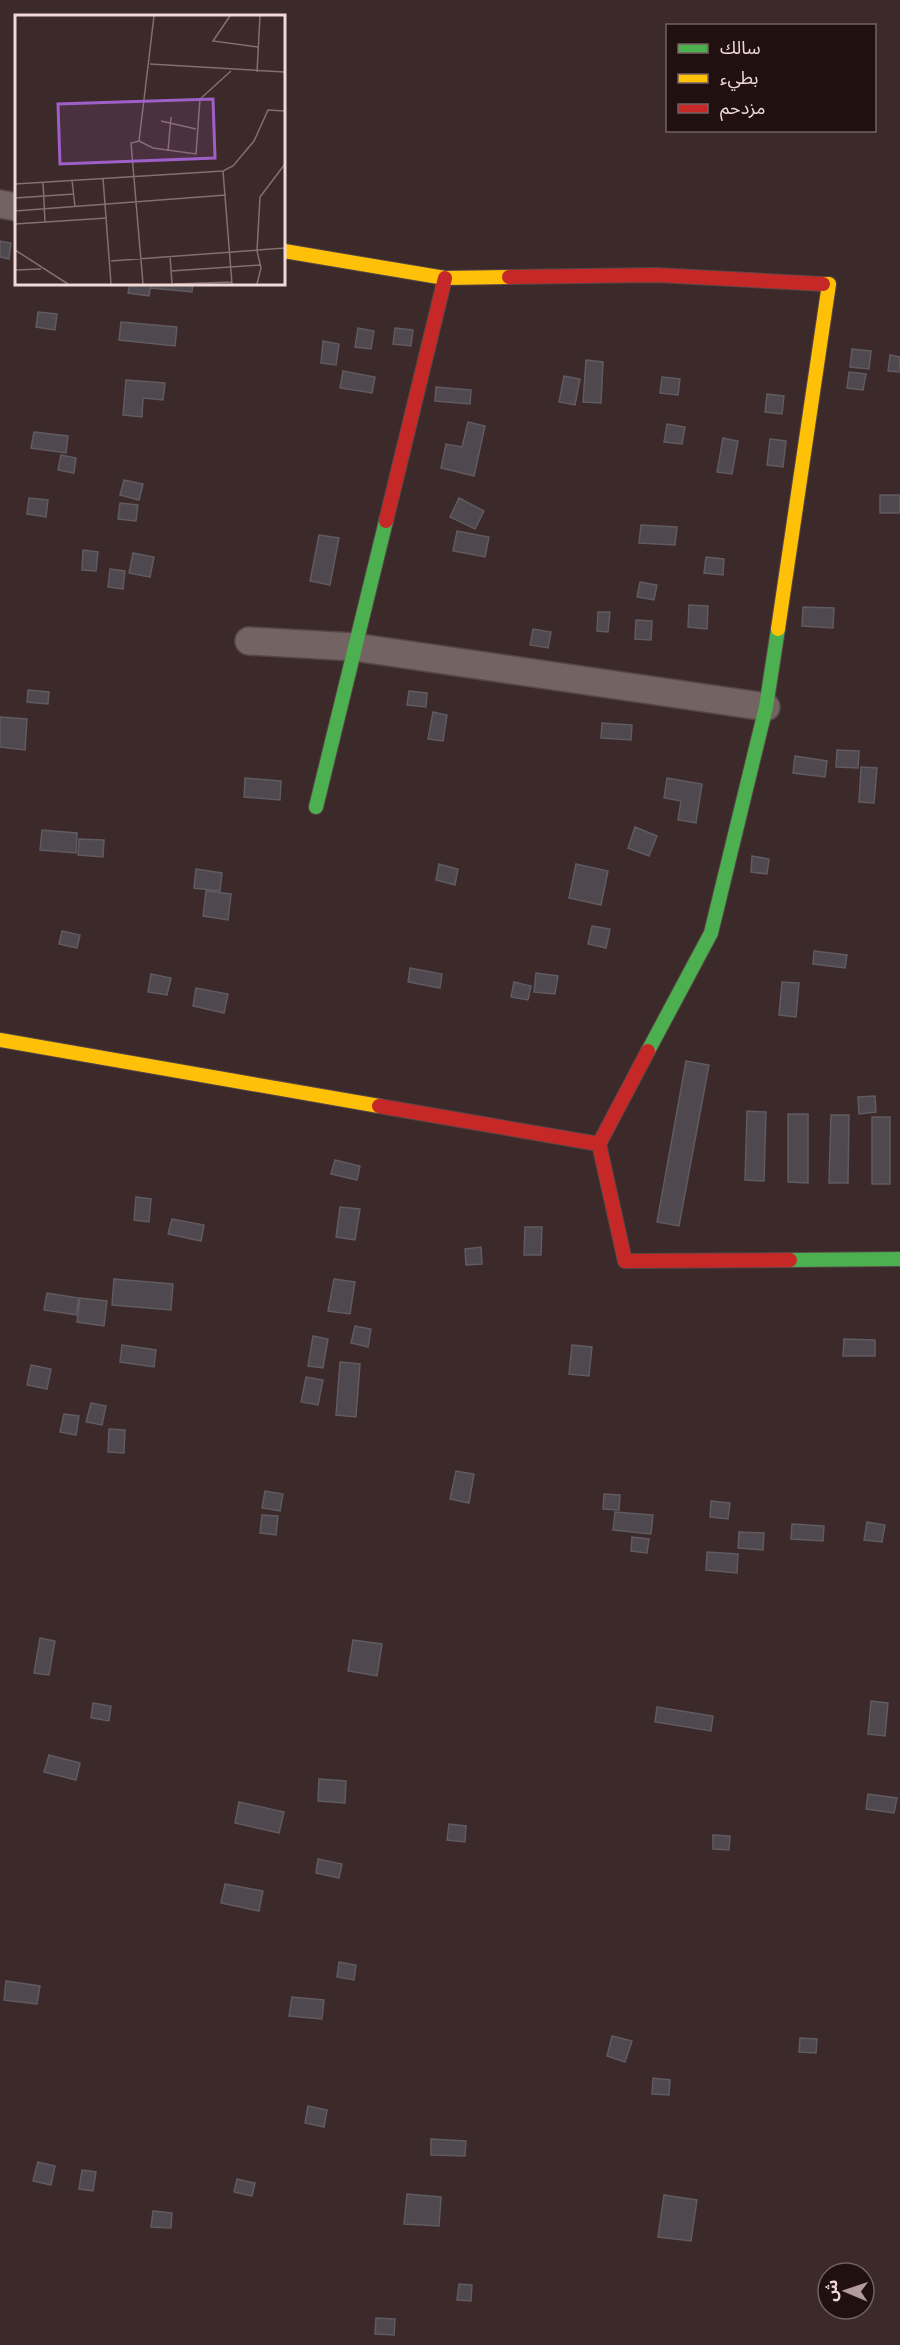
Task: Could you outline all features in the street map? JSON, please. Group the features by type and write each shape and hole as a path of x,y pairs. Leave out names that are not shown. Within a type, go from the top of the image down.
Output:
{"street":[{"path":"0,204 15,207"},
{"path":"285,251 445,278 657,274 829,284 766,707 711,933 599,1144 625,1261 900,1259"},
{"path":"316,807 445,278"},
{"path":"249,641 354,647 766,707"},
{"path":"0,1040 599,1144"}],"building":[{"path":"0,241 11,243 9,259 0,257"},
{"path":"130,285 151,285 149,296 128,293"},
{"path":"151,285 193,285 192,292 151,288"},
{"path":"38,312 57,314 55,330 36,327"},
{"path":"121,322 177,327 175,346 119,340"},
{"path":"358,328 374,331 371,349 355,347"},
{"path":"395,328 413,330 411,346 393,344"},
{"path":"323,341 339,344 336,365 321,363"},
{"path":"852,349 871,351 869,369 850,367"},
{"path":"890,355 900,357 900,372 888,371"},
{"path":"586,360 603,362 601,403 583,402"},
{"path":"343,371 375,377 372,393 340,388"},
{"path":"849,372 866,374 863,390 847,388"},
{"path":"564,376 580,379 575,405 559,402"},
{"path":"662,377 680,379 678,395 660,393"},
{"path":"126,380 165,383 163,400 143,398 142,417 123,415"},
{"path":"436,387 471,390 470,404 435,401"},
{"path":"767,394 784,396 782,414 765,412"},
{"path":"468,422 485,426 474,476 441,468 446,444 462,447"},
{"path":"667,424 685,427 682,444 664,442"},
{"path":"34,432 68,436 66,453 31,448"},
{"path":"723,438 738,441 732,474 717,472"},
{"path":"770,439 786,441 783,467 767,465"},
{"path":"61,455 76,458 74,473 58,470"},
{"path":"124,480 143,484 139,500 120,495"},
{"path":"880,495 900,495 900,513 880,513"},
{"path":"29,498 48,500 46,517 27,514"},
{"path":"459,498 484,511 475,529 450,517"},
{"path":"120,503 138,505 136,521 118,519"},
{"path":"641,525 677,527 675,545 639,543"},
{"path":"457,531 489,537 485,557 453,551"},
{"path":"319,535 339,538 330,585 310,581"},
{"path":"83,550 98,552 96,571 82,570"},
{"path":"133,553 154,557 150,577 129,573"},
{"path":"706,557 724,559 723,575 704,573"},
{"path":"110,569 125,571 123,589 108,587"},
{"path":"640,582 657,585 654,600 637,597"},
{"path":"689,605 708,606 707,629 688,627"},
{"path":"803,607 834,608 833,628 802,626"},
{"path":"598,612 610,612 608,632 597,631"},
{"path":"636,620 652,621 651,640 635,639"},
{"path":"533,629 551,632 548,648 530,645"},
{"path":"28,690 49,692 48,704 27,702"},
{"path":"409,691 427,693 426,707 407,705"},
{"path":"433,712 447,715 443,741 428,739"},
{"path":"0,717 27,719 25,750 0,747"},
{"path":"602,723 632,725 631,740 601,738"},
{"path":"837,750 859,751 858,768 836,767"},
{"path":"795,756 827,761 825,777 793,773"},
{"path":"861,767 877,768 874,803 859,802"},
{"path":"245,778 281,781 280,800 244,797"},
{"path":"667,778 702,784 696,823 678,820 681,801 664,798"},
{"path":"635,827 657,836 649,856 628,848"},
{"path":"42,830 77,833 76,853 40,850"},
{"path":"79,839 104,840 103,857 78,855"},
{"path":"752,856 769,859 767,874 751,872"},
{"path":"439,864 458,869 455,885 436,880"},
{"path":"576,864 608,871 601,905 569,898"},
{"path":"196,869 222,873 220,891 194,888"},
{"path":"206,891 231,894 228,920 203,916"},
{"path":"592,926 610,929 606,948 588,944"},
{"path":"62,931 80,935 77,948 59,944"},
{"path":"814,951 847,955 845,968 813,964"},
{"path":"410,968 442,974 440,988 408,982"},
{"path":"536,973 558,976 555,994 534,992"},
{"path":"151,974 171,978 167,995 148,992"},
{"path":"514,982 531,986 528,1000 511,997"},
{"path":"782,982 799,983 796,1017 779,1015"},
{"path":"196,988 228,994 224,1013 193,1006"},
{"path":"686,1061 709,1065 679,1226 657,1222"},
{"path":"875,1096 876,1112 859,1114 858,1097"},
{"path":"747,1111 766,1112 764,1181 745,1180"},
{"path":"788,1114 808,1114 808,1183 788,1182"},
{"path":"831,1115 849,1115 848,1183 829,1183"},
{"path":"872,1117 890,1117 890,1184 872,1184"},
{"path":"335,1160 360,1166 357,1180 331,1174"},
{"path":"136,1197 151,1199 149,1222 134,1220"},
{"path":"340,1207 360,1209 355,1240 336,1237"},
{"path":"172,1219 204,1225 201,1241 168,1234"},
{"path":"525,1227 542,1227 541,1255 524,1255"},
{"path":"481,1247 482,1264 466,1265 465,1249"},
{"path":"114,1279 173,1284 171,1310 112,1305"},
{"path":"334,1279 355,1282 350,1314 328,1311"},
{"path":"47,1293 79,1298 76,1315 44,1310"},
{"path":"80,1298 107,1301 104,1326 77,1322"},
{"path":"355,1326 371,1329 368,1347 351,1343"},
{"path":"313,1336 328,1339 323,1368 308,1366"},
{"path":"844,1339 875,1340 875,1356 843,1356"},
{"path":"122,1345 156,1350 154,1367 120,1362"},
{"path":"572,1345 592,1347 589,1376 569,1374"},
{"path":"340,1362 360,1364 356,1417 336,1415"},
{"path":"31,1365 51,1369 47,1389 27,1385"},
{"path":"306,1377 323,1380 318,1405 301,1402"},
{"path":"91,1403 106,1406 102,1425 86,1422"},
{"path":"64,1414 79,1416 76,1435 60,1432"},
{"path":"109,1429 125,1430 124,1453 108,1452"},
{"path":"456,1471 474,1474 469,1503 450,1499"},
{"path":"265,1491 283,1494 280,1511 262,1508"},
{"path":"604,1494 620,1495 619,1510 603,1509"},
{"path":"711,1501 730,1503 728,1519 710,1517"},
{"path":"615,1512 653,1515 651,1534 613,1530"},
{"path":"262,1515 278,1516 276,1535 260,1533"},
{"path":"867,1522 885,1525 882,1542 864,1540"},
{"path":"792,1524 824,1526 823,1541 791,1539"},
{"path":"739,1532 764,1533 763,1550 738,1548"},
{"path":"632,1537 649,1539 647,1553 631,1551"},
{"path":"707,1552 738,1554 737,1573 706,1570"},
{"path":"40,1638 55,1641 49,1675 34,1673"},
{"path":"353,1640 382,1644 377,1676 348,1671"},
{"path":"871,1701 888,1703 885,1736 868,1734"},
{"path":"93,1703 111,1706 109,1721 91,1718"},
{"path":"657,1707 713,1716 711,1731 655,1722"},
{"path":"49,1755 80,1763 76,1780 44,1772"},
{"path":"319,1779 346,1781 345,1803 318,1801"},
{"path":"868,1794 897,1798 894,1813 866,1809"},
{"path":"239,1802 284,1812 279,1833 235,1823"},
{"path":"449,1824 466,1826 465,1842 447,1840"},
{"path":"713,1835 730,1836 729,1850 713,1849"},
{"path":"318,1859 342,1864 339,1878 316,1873"},
{"path":"225,1884 263,1891 259,1911 221,1903"},
{"path":"339,1962 356,1965 354,1980 337,1977"},
{"path":"6,1981 40,1986 37,2004 4,2000"},
{"path":"292,1997 324,2000 322,2019 289,2016"},
{"path":"612,2036 632,2041 625,2062 607,2056"},
{"path":"800,2038 817,2039 816,2053 799,2052"},
{"path":"653,2078 670,2080 669,2095 652,2094"},
{"path":"308,2106 327,2110 324,2127 305,2123"},
{"path":"431,2139 466,2141 465,2156 431,2155"},
{"path":"38,2162 55,2166 51,2185 33,2181"},
{"path":"82,2170 96,2172 93,2191 79,2189"},
{"path":"237,2179 255,2183 252,2196 234,2192"},
{"path":"407,2194 441,2197 439,2226 404,2224"},
{"path":"664,2195 697,2200 691,2241 658,2237"},
{"path":"153,2211 172,2213 171,2228 151,2227"},
{"path":"459,2284 472,2285 471,2301 457,2300"},
{"path":"376,2318 395,2319 394,2335 375,2334"}],"traffic: fast":[{"path":"316,807 386,521"},
{"path":"648,1051 711,933 766,707 778,629"},
{"path":"790,1260 900,1259"}],"traffic: slow":[{"path":"285,251 445,278 509,277"},
{"path":"778,629 829,284 823,284"},
{"path":"0,1040 379,1106"}],"traffic: jam":[{"path":"509,277 657,275 823,284"},
{"path":"386,521 445,278"},
{"path":"648,1051 599,1144 625,1261 790,1260"},
{"path":"379,1106 599,1144"}]}
